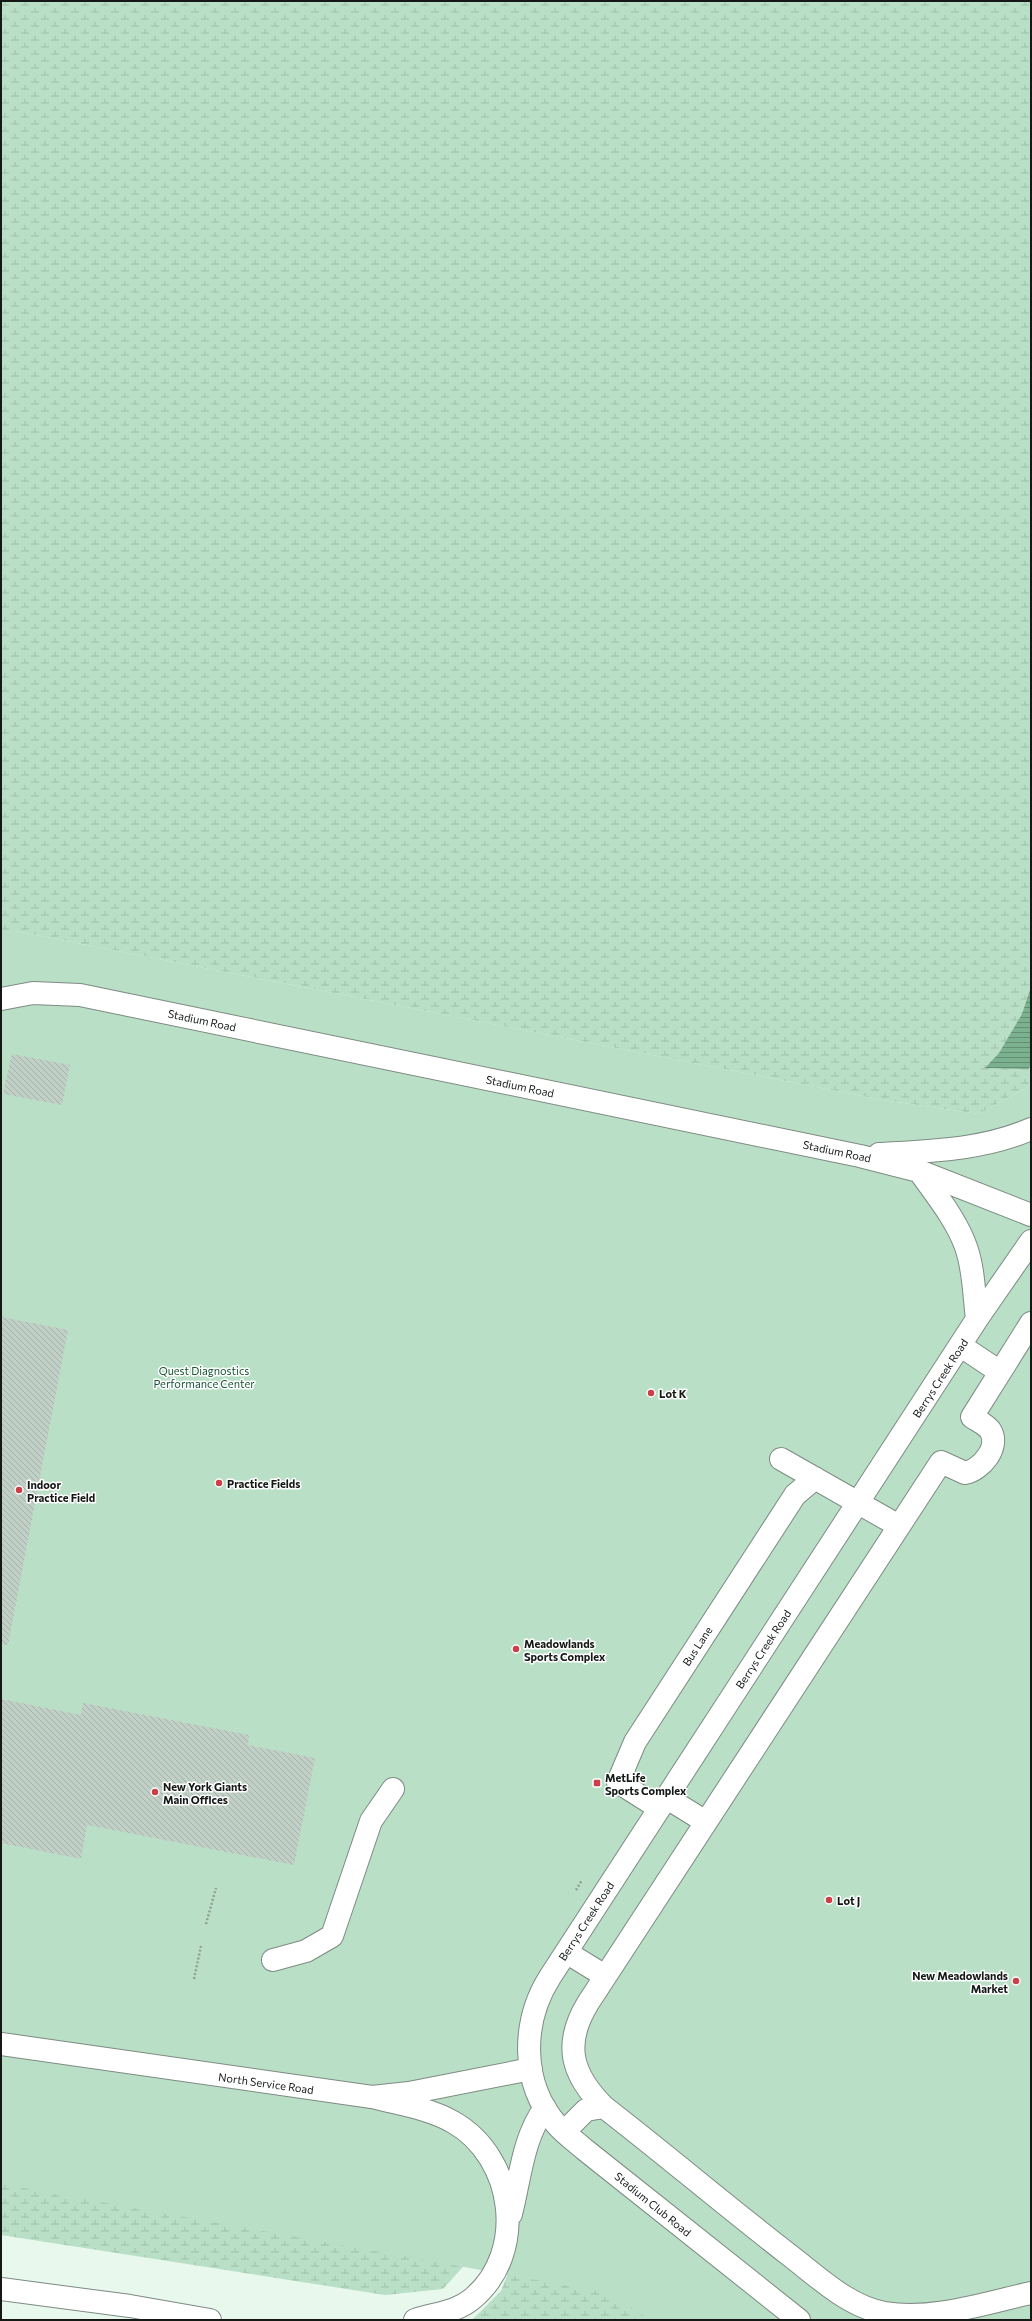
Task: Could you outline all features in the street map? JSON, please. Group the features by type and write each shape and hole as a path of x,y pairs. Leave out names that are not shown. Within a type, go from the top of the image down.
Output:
{"main road":[{"name":"Stadium Road","path":"1,998 47,993 92,998 860,1156 919,1171 1031,1215"},
{"path":"860,1156 972,1147 1008,1138 1031,1129"},
{"path":"919,1171 950,1215 963,1238 970,1261 977,1319"},
{"name":"Berrys Creek Road","path":"531,2069 529,2032 535,2007 545,1985 858,1502 961,1346 977,1319 1031,1241"},
{"path":"1031,1323 972,1417 985,1425 992,1435 993,1446 988,1456 977,1469 965,1473 941,1462 605,1976 581,2014 574,2031 573,2042 578,2074 587,2088 604,2107 846,2297 872,2311 899,2314 925,2314 1031,2293"},
{"path":"961,1346 1000,1372"},
{"path":"781,1459 900,1526"},
{"name":"Bus Lane","path":"663,1803 618,1782 635,1742 795,1495 815,1478"},
{"path":"273,1960 306,1951 332,1936 371,1821 393,1789"},
{"path":"663,1803 706,1822"},
{"path":"566,1952 605,1976"},
{"name":"North Service Road","path":"1,2044 372,2097 409,2093 531,2069"},
{"name":"Stadium Club Road","path":"531,2069 539,2096 545,2108 564,2132 799,2320"},
{"path":"372,2097 442,2116 473,2136 482,2146 495,2168 507,2200 509,2220"},
{"path":"564,2132 586,2110 604,2107"},
{"path":"415,2320 455,2309 468,2302 480,2291 494,2273 500,2259 528,2142 536,2122 545,2108"},
{"path":"1,2289 130,2306 210,2320"}],"path":[{"path":"576,1890 582,1880"},
{"path":"206,1924 216,1888"},
{"path":"194,1979 201,1946"}],"green space":[{"path":"1,1 1031,1 1031,1085 979,1114 883,1100 15,931 1,931"},
{"name":"Meadowlands Sports Complex","path":"1,931 15,931 883,1100 979,1114 1031,1085 1031,2320 650,2320 609,2293 1,2184"},
{"path":"1,2061 470,2259 443,2289 385,2295 1,2235"},
{"path":"524,2232 759,2320 472,2320 501,2291"}],"shaded area":[{"path":"1031,987 1031,1066 1028,1069 985,1068 999,1053 1022,1014"}],"building":[{"path":"12,1054 70,1065 62,1105 3,1094"},
{"name":"Indoor Practice Field","path":"1,1317 68,1330 8,1645 1,1644"},
{"name":"New York Giants Main Offices","path":"1,1699 81,1715 83,1703 249,1735 248,1745 315,1758 294,1865 87,1825 81,1859 1,1843"}],"place":[{"name":"Lot K","path":"651,1393"},
{"name":"Practice Fields","path":"219,1483"},
{"name":"Indoor Practice Field","path":"19,1490"},
{"name":"Meadowlands Sports Complex","path":"516,1649"},
{"name":"MetLife Sports Complex","path":"597,1783"},
{"name":"New York Giants Main Offices","path":"155,1792"},
{"name":"Lot J","path":"829,1900"},
{"name":"New Meadowlands Market","path":"1016,1981"}],"park label":[{"name":"Quest Diagnostics Performance Center","path":"204,1376"}]}
